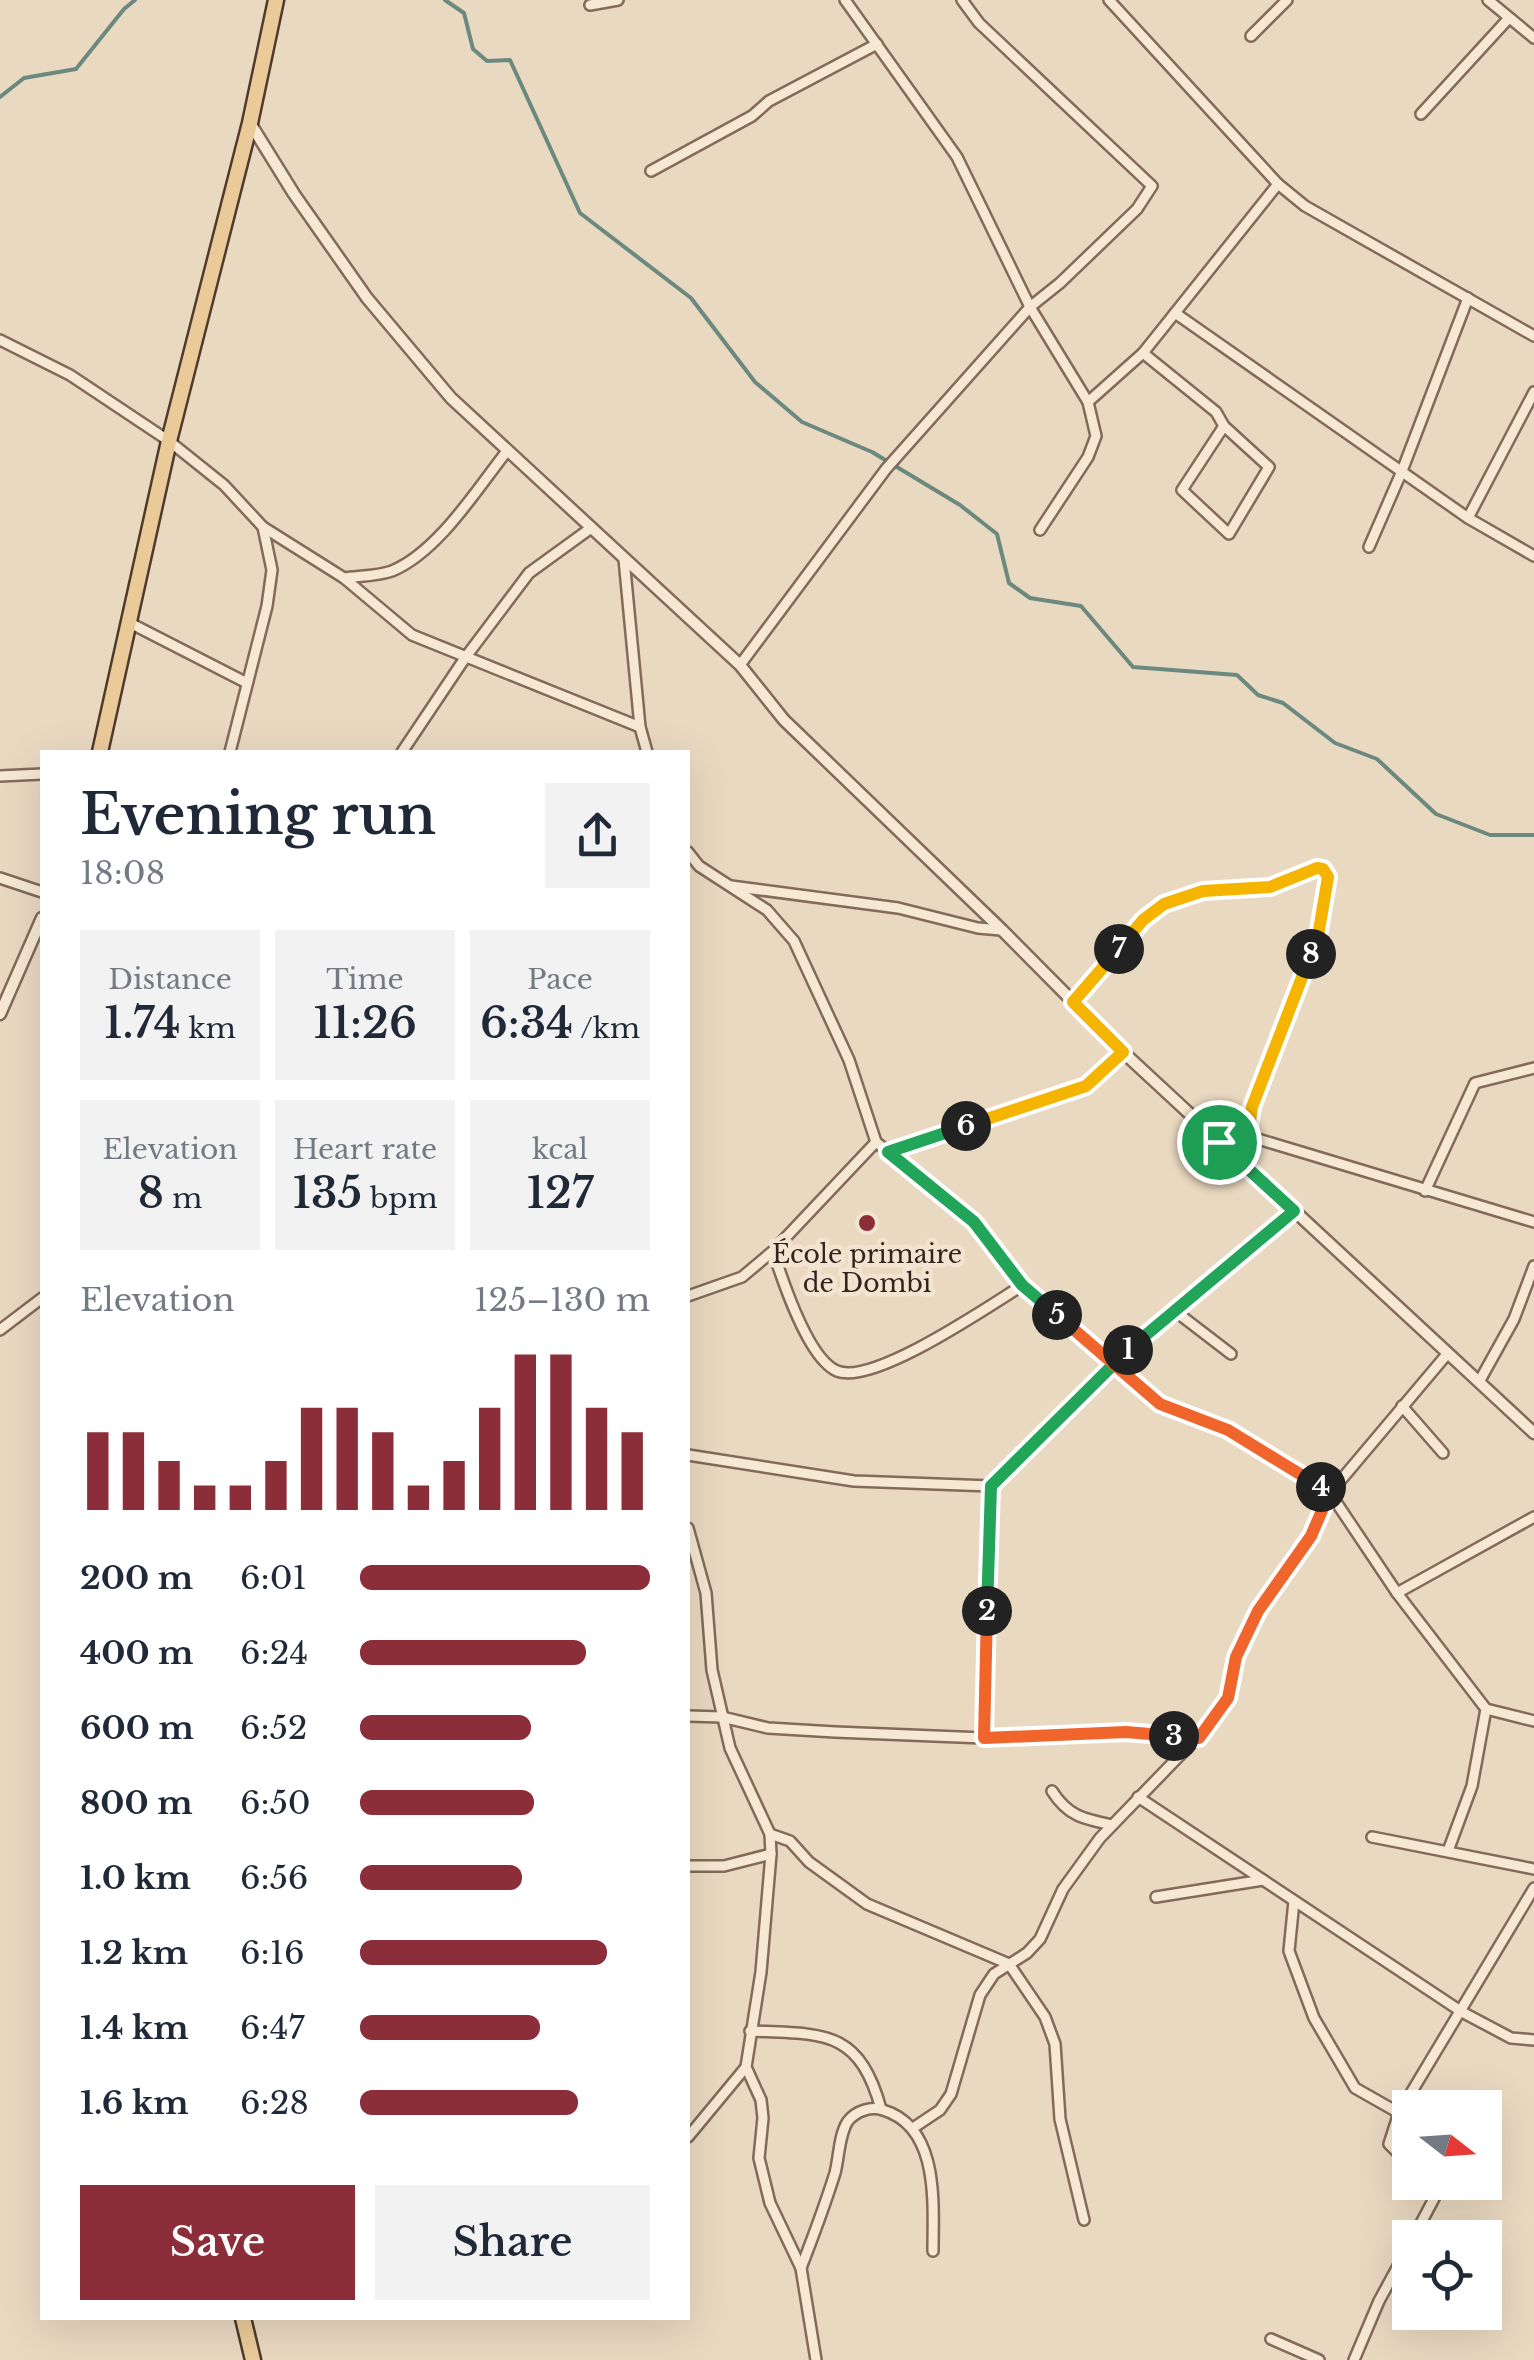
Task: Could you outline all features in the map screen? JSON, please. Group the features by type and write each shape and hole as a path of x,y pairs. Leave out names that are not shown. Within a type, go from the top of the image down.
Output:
{"main road":[{"path":"100,750 276,0"},
{"path":"244,2320 253,2360"}],"street":[{"path":"590,5 618,0"},
{"path":"845,0 957,158 1030,306 1088,402 1096,436 1088,457 1040,530"},
{"path":"740,665 886,469 1030,306 1138,209 1152,186 979,23 962,0"},
{"path":"1252,36 1287,0"},
{"path":"1488,0 1534,38"},
{"path":"1114,2 1278,184 1305,206 1534,336"},
{"path":"1421,114 1510,18"},
{"path":"651,171 752,116 769,101 877,44"},
{"path":"250,122 294,194 368,298 451,398 740,665 784,720 1123,1052 1534,1432"},
{"path":"1088,402 1143,353 1278,184"},
{"path":"1369,547 1468,298"},
{"path":"1174,313 1468,518 1534,556"},
{"path":"0,340 70,375 170,440 224,486 263,528 344,578 412,635 640,728"},
{"path":"1143,353 1216,412 1224,426 1269,467 1229,534 1182,490 1224,426"},
{"path":"1468,518 1534,392"},
{"path":"344,578 390,572 410,560 446,529 507,450"},
{"path":"230,750 268,606 272,570 263,528"},
{"path":"403,750 465,658 530,572 590,528"},
{"path":"624,559 640,728 646,750"},
{"path":"128,622 247,683"},
{"path":"0,776 40,774"},
{"path":"690,855 699,866 767,910 794,941 849,1060 876,1142 974,1222 1022,1285 1160,1404 1228,1430 1330,1492 1396,1593 1486,1710 1534,1721"},
{"path":"690,873 699,866"},
{"path":"1073,1002 1143,920 1164,904 1203,891 1270,887 1323,869 1328,877 1318,936 1252,1107 1248,1136"},
{"path":"0,878 40,891"},
{"path":"728,885 898,908 978,928 1002,930"},
{"path":"0,1014 40,923"},
{"path":"888,1152 1086,1086 1123,1052"},
{"path":"1425,1191 1475,1083 1534,1068"},
{"path":"1219,1142 1248,1136 1534,1222"},
{"path":"690,1295 742,1277 876,1142"},
{"path":"984,1738 991,1486 1112,1364 1294,1211"},
{"path":"772,1250 792,1310 826,1364 839,1372 854,1373 922,1348 1022,1285"},
{"path":"1479,1382 1514,1320 1534,1266"},
{"path":"0,1330 40,1300"},
{"path":"1176,1311 1231,1354"},
{"path":"914,2128 940,2110 951,2094 980,1995 994,1974 1027,1953 1040,1938 1063,1888 1112,1825 1199,1738 1228,1698 1236,1657 1258,1611 1311,1536 1330,1492 1448,1353"},
{"path":"1402,1406 1444,1453"},
{"path":"690,1455 854,1482 991,1486"},
{"path":"1396,1593 1534,1517"},
{"path":"690,1535 706,1593 712,1670 730,1748 770,1834 772,1854 761,1972 746,2067 762,2100 758,2158 770,2203 801,2268 816,2360"},
{"path":"1448,1851 1472,1786 1486,1710"},
{"path":"690,1716 768,1728 984,1738 1126,1732 1199,1738"},
{"path":"1052,1791 1063,1809 1078,1818 1112,1825"},
{"path":"1138,1797 1462,2012 1511,2038 1534,2040"},
{"path":"770,1834 790,1841 809,1862 867,1904 1010,1964 1045,2017 1054,2044 1060,2120 1084,2220"},
{"path":"1372,1837 1534,1869"},
{"path":"690,1866 724,1866 772,1854"},
{"path":"1156,1898 1264,1880"},
{"path":"1413,2090 1534,1888"},
{"path":"1294,1901 1289,1951 1314,2018 1355,2088 1392,2109"},
{"path":"750,2031 816,2034 844,2044 874,2082 882,2110"},
{"path":"690,2135 746,2067"},
{"path":"801,2268 836,2170 848,2120 860,2110 882,2110 914,2128 922,2144 930,2185 933,2252"},
{"path":"1354,2360 1392,2278"},
{"path":"1270,2338 1319,2360"}],"waterway":[{"path":"0,97 24,78 76,69 135,0"},
{"path":"445,0 464,13 473,49 487,61 510,60 580,213 691,298 755,382 802,422 872,452 960,505 997,534 1009,583 1030,598 1081,606 1133,667 1237,675 1258,695 1283,703 1335,743 1377,759 1436,814 1490,835 1534,835"}],"place":[{"name":"École primaire de Dombi","path":"867,1223"}],"route":[{"path":"1219,1142 1248,1136 1252,1107 1318,936 1320,905 1328,877 1323,869 1270,887 1203,891 1164,904 1143,920 1073,1002 1123,1052 1086,1086 888,1152 974,1222 1022,1285 1112,1364 1160,1404 1228,1430 1330,1492 1311,1536 1258,1611 1236,1657 1228,1698 1199,1738 1126,1732 984,1738 991,1486 1112,1364 1294,1211 1219,1142"}]}
